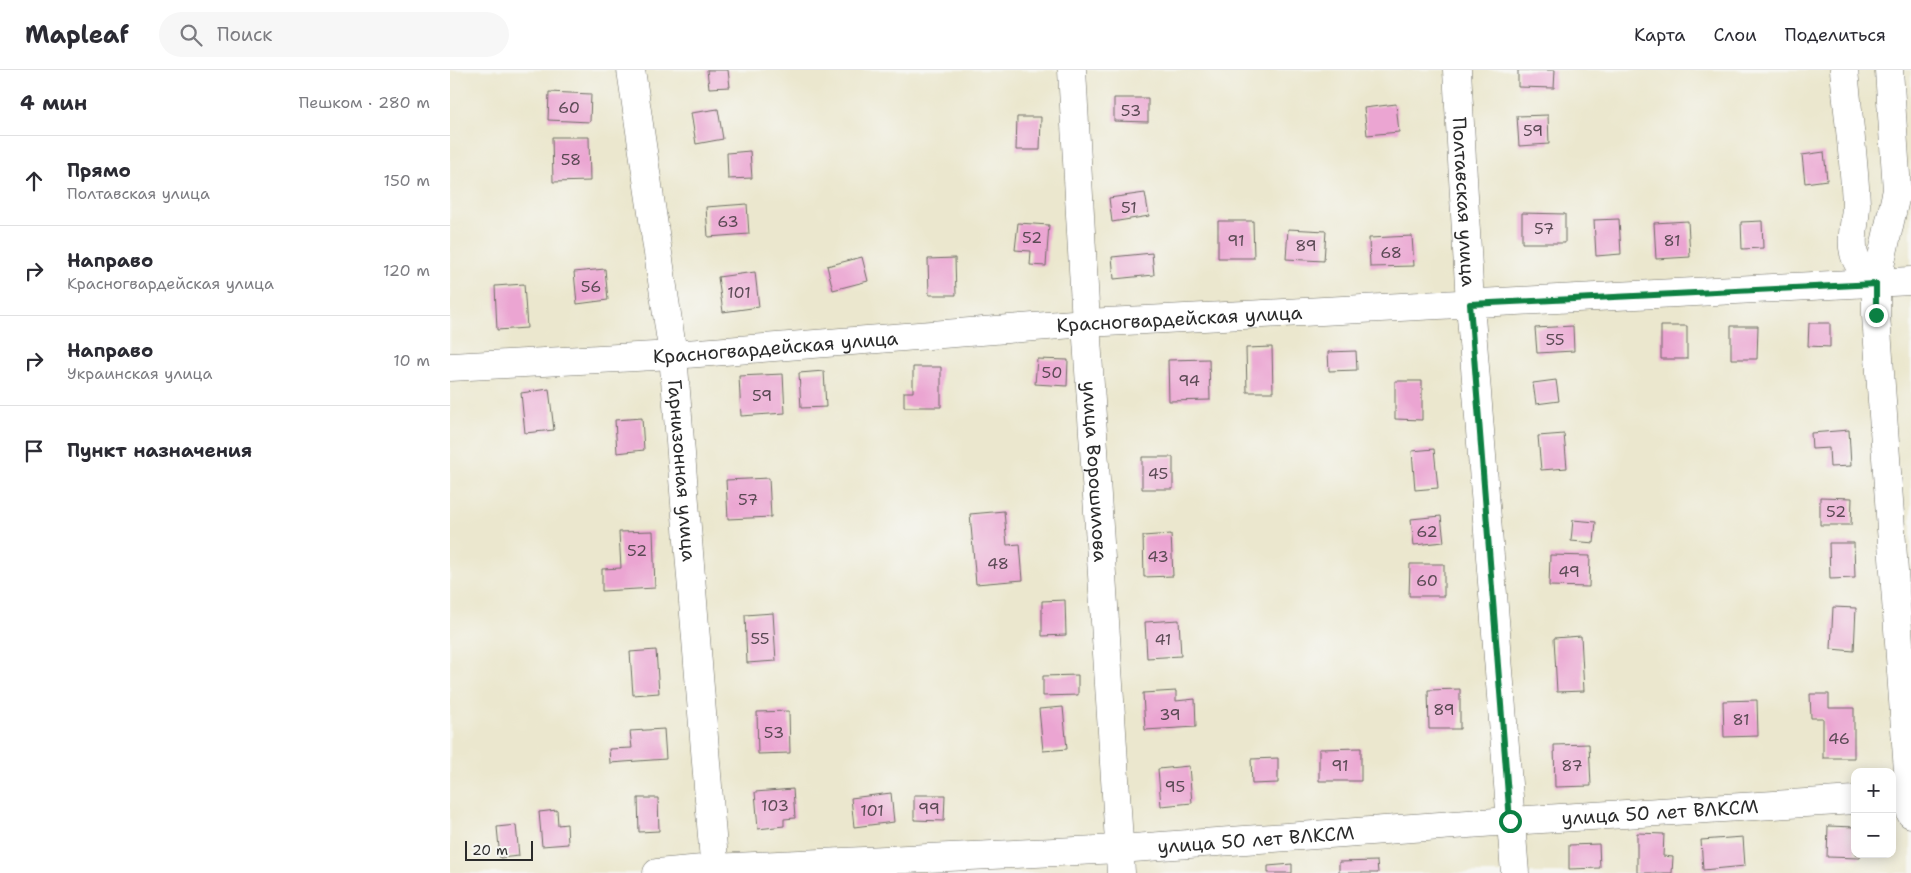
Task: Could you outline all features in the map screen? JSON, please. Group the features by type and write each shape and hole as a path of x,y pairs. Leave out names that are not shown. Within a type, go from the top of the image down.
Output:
{"street":[{"name":"Гарнизонная улица","path":"631,70 673,354 715,870"},
{"name":"улица Ворошилова","path":"1072,70 1120,861"},
{"name":"Полтавская улица","path":"1457,70 1470,304 1515,873"},
{"path":"1844,70 1855,186 1856,218 1853,252 1858,265 1876,284"},
{"path":"1889,70 1897,190 1876,284 1906,801"},
{"name":"Красногвардейская улица","path":"450,367 673,354 1086,323 1911,281"},
{"name":"улица 50 лет ВЛКСМ","path":"657,873 1120,861 1510,821 1851,800"}],"building":[{"path":"707,70 728,70 730,87 709,88"},
{"path":"1518,70 1555,70 1554,88 1518,87"},
{"path":"549,92 591,94 590,122 548,120"},
{"path":"1114,98 1148,98 1148,122 1114,121"},
{"path":"1396,104 1399,132 1367,135 1364,108"},
{"path":"718,109 723,139 696,144 691,113"},
{"path":"1548,115 1549,144 1519,146 1517,116"},
{"path":"1017,117 1041,117 1040,150 1016,150"},
{"path":"552,137 589,137 590,181 553,182"},
{"path":"750,151 752,178 728,179 727,153"},
{"path":"1824,152 1827,180 1805,183 1802,155"},
{"path":"1145,193 1149,216 1112,222 1109,198"},
{"path":"747,204 749,234 708,237 706,207"},
{"path":"1522,213 1565,214 1565,243 1522,243"},
{"path":"1619,219 1621,254 1596,256 1594,220"},
{"path":"1218,221 1253,221 1254,258 1218,258"},
{"path":"1688,221 1690,257 1656,259 1654,223"},
{"path":"1762,221 1763,248 1742,249 1741,222"},
{"path":"1018,223 1049,225 1046,266 1030,265 1031,251 1015,250"},
{"path":"1288,229 1326,231 1324,261 1286,259"},
{"path":"1412,236 1414,266 1370,267 1369,238"},
{"path":"1152,253 1154,275 1114,279 1112,257"},
{"path":"862,257 868,281 833,290 827,266"},
{"path":"955,258 956,295 929,295 928,259"},
{"path":"605,269 608,300 577,304 574,272"},
{"path":"755,272 759,307 723,312 718,277"},
{"path":"524,284 527,328 497,330 495,286"},
{"path":"1809,323 1830,323 1830,347 1808,346"},
{"path":"1573,326 1574,351 1537,353 1535,328"},
{"path":"1661,326 1687,326 1687,359 1661,359"},
{"path":"1731,326 1758,326 1757,359 1731,359"},
{"path":"1272,347 1273,392 1247,392 1246,348"},
{"path":"1356,351 1357,370 1329,371 1328,352"},
{"path":"1037,359 1068,360 1067,386 1035,384"},
{"path":"1209,359 1210,400 1169,401 1168,360"},
{"path":"913,367 941,367 941,407 904,407 904,392 913,392"},
{"path":"824,371 826,407 801,408 799,373"},
{"path":"783,374 785,413 741,416 739,376"},
{"path":"1556,380 1559,401 1536,404 1533,383"},
{"path":"1395,381 1422,381 1422,420 1395,419"},
{"path":"549,389 554,430 525,433 521,393"},
{"path":"642,418 644,450 617,453 615,420"},
{"path":"1849,430 1851,466 1830,467 1829,448 1812,449 1811,433"},
{"path":"1564,434 1567,468 1541,470 1538,436"},
{"path":"1434,449 1438,488 1415,490 1412,451"},
{"path":"1142,457 1173,457 1173,489 1142,489"},
{"path":"769,478 771,517 728,519 726,480"},
{"path":"1820,497 1852,498 1851,525 1820,525"},
{"path":"1004,511 1007,545 1020,544 1023,580 976,584 970,514"},
{"path":"1441,516 1444,542 1414,545 1411,519"},
{"path":"1573,520 1596,522 1594,543 1571,541"},
{"path":"653,531 655,588 602,591 602,569 621,568 619,532"},
{"path":"1171,534 1173,576 1144,577 1143,536"},
{"path":"1829,543 1854,543 1855,578 1830,579"},
{"path":"1550,555 1590,556 1589,587 1549,586"},
{"path":"1410,564 1444,564 1444,596 1409,596"},
{"path":"1065,600 1066,635 1042,636 1042,601"},
{"path":"1833,607 1856,608 1854,651 1831,649"},
{"path":"773,613 776,661 747,663 745,615"},
{"path":"1179,620 1181,656 1147,658 1145,622"},
{"path":"1581,636 1584,691 1557,692 1554,638"},
{"path":"656,650 659,693 633,695 630,652"},
{"path":"1078,675 1078,695 1043,696 1043,676"},
{"path":"1460,689 1460,729 1429,729 1428,690"},
{"path":"1176,691 1176,701 1195,699 1196,727 1145,730 1143,693"},
{"path":"1810,694 1829,694 1829,708 1854,708 1854,758 1823,758 1823,718 1811,718"},
{"path":"1757,700 1758,736 1724,737 1723,701"},
{"path":"1063,707 1067,749 1043,751 1039,709"},
{"path":"789,711 790,753 758,754 757,712"},
{"path":"664,729 666,759 610,763 609,749 632,748 630,731"},
{"path":"1589,744 1591,786 1555,787 1554,745"},
{"path":"1361,748 1361,781 1319,781 1319,749"},
{"path":"1278,758 1278,783 1252,784 1251,759"},
{"path":"1189,766 1192,803 1161,806 1158,769"},
{"path":"793,789 795,818 784,819 784,826 758,829 755,792"},
{"path":"891,793 894,822 854,827 851,798"},
{"path":"914,795 945,795 944,821 914,820"},
{"path":"638,798 658,798 659,831 639,832"},
{"path":"557,810 558,825 567,824 568,844 542,846 539,812"},
{"path":"516,825 519,856 500,858 497,827"},
{"path":"1828,826 1851,827 1851,858 1827,857"},
{"path":"1637,833 1664,834 1663,856 1673,857 1672,873 1637,873"},
{"path":"1743,837 1745,866 1703,870 1701,840"},
{"path":"1599,844 1600,868 1569,869 1569,845"},
{"path":"1377,861 1378,873 1339,873 1339,862"},
{"path":"1292,864 1292,873 1268,873 1268,866"}],"route":[{"path":"1510,821 1470,304 1876,284 1876,315"}]}
